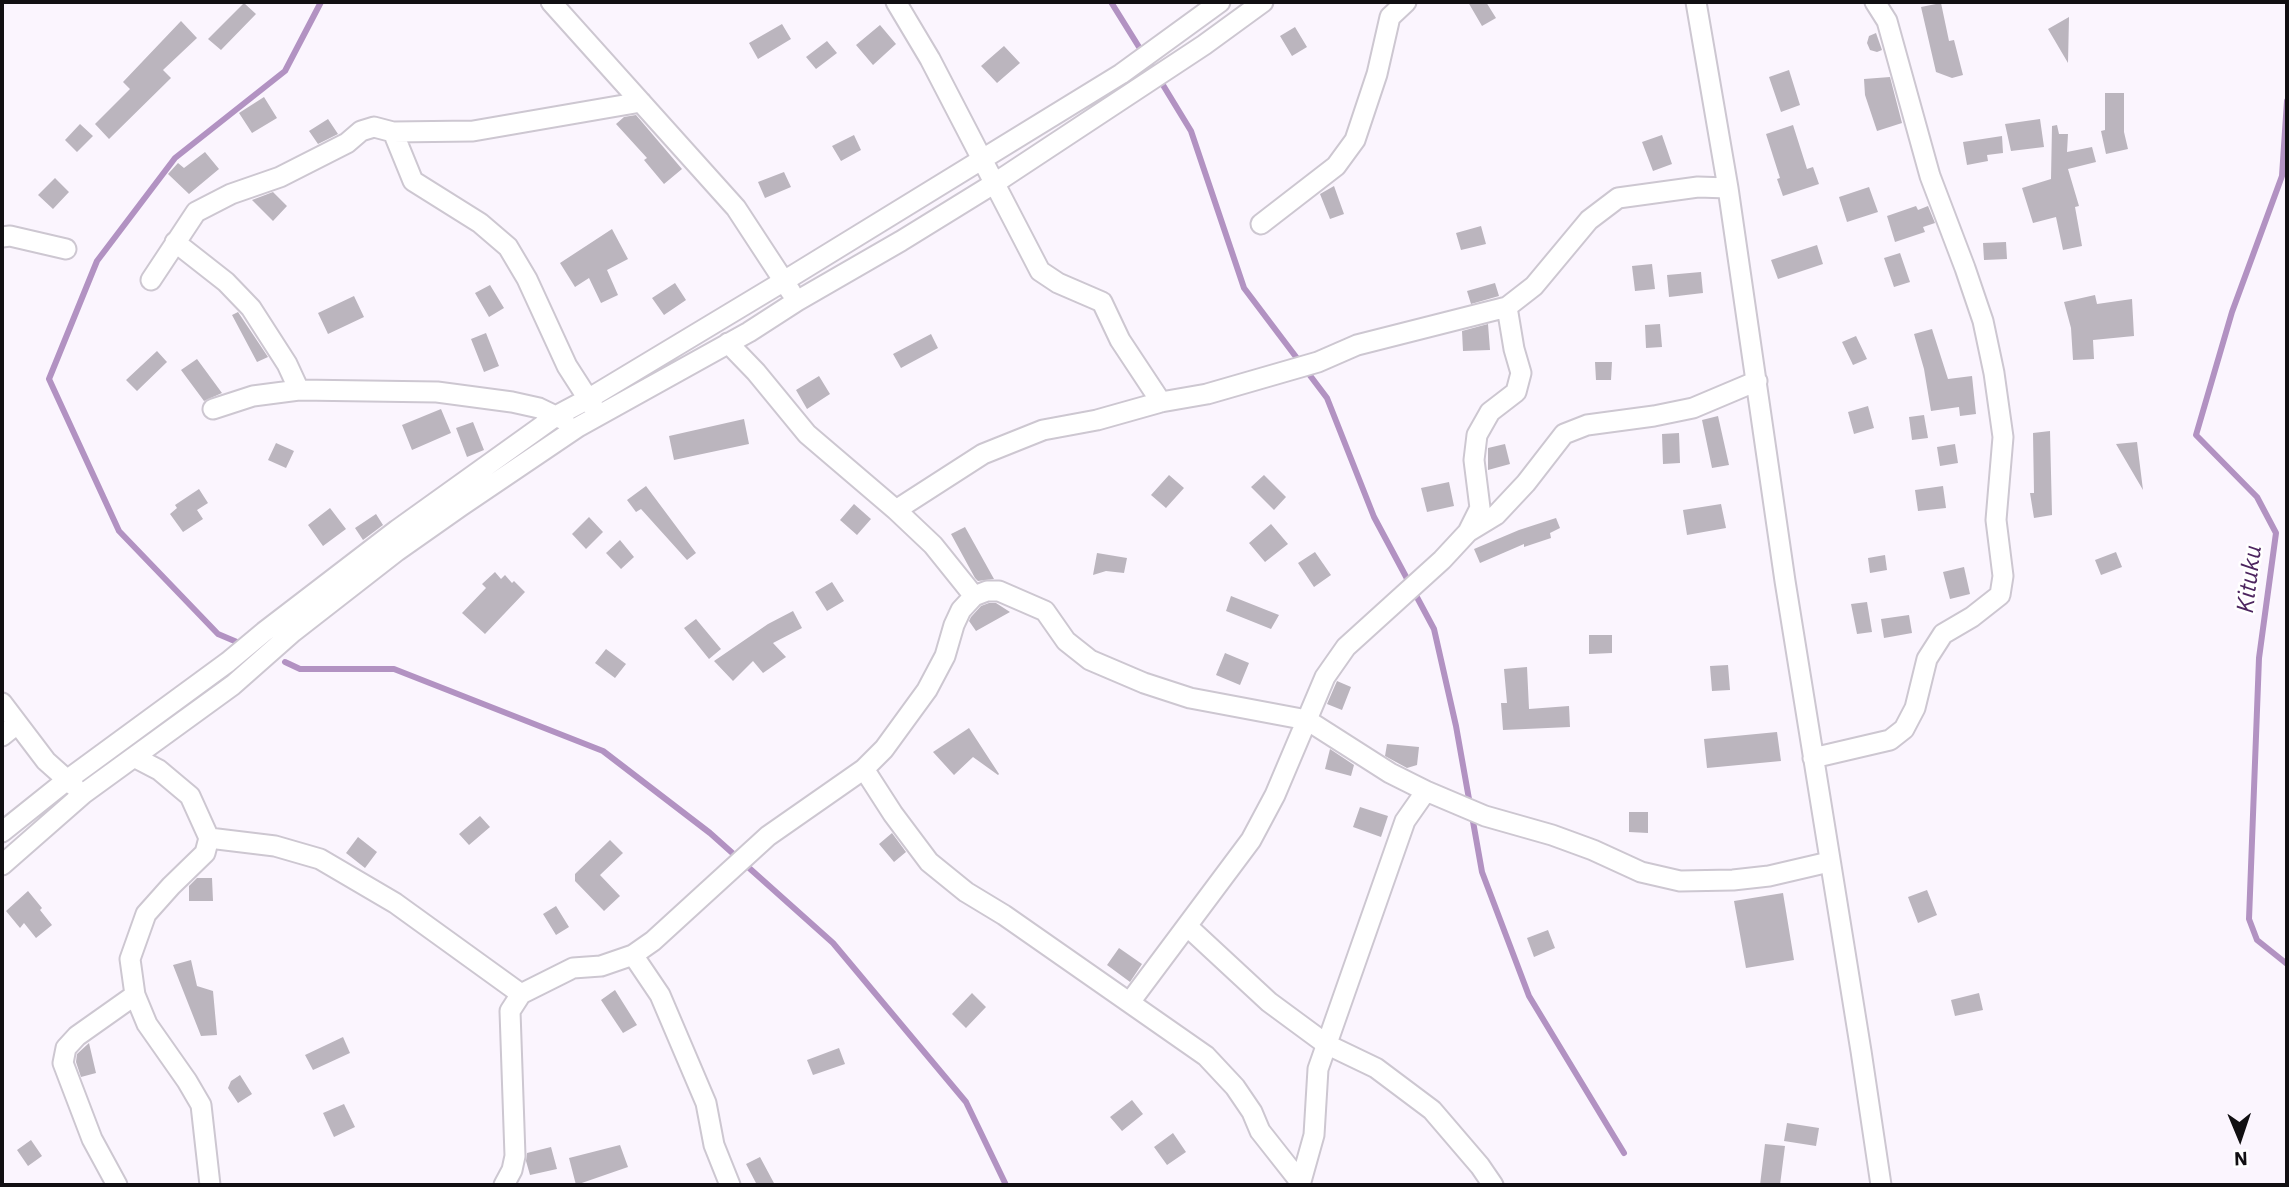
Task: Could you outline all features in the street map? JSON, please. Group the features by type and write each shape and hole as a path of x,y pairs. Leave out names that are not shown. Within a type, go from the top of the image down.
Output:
{"street":[{"path":"551,2 736,208 797,301"},
{"path":"896,2 930,59 1040,271 1058,284 1102,302 1120,340 1161,402"},
{"path":"2,865 83,794 233,685 293,632 397,551 578,427 593,407 784,281 1121,74 1220,2"},
{"path":"2,832 67,780 228,662 397,530 555,416 593,407 749,332 995,183 1204,46 1263,2"},
{"path":"1261,224 1336,166 1355,140 1377,74 1391,18 1406,2"},
{"path":"1686,2 1700,24"},
{"path":"1696,2 1728,188 1785,581 1881,1185"},
{"path":"1813,758 1890,740 1904,729 1915,708 1927,659 1943,634 1972,617 2000,594 2003,576 1996,520 2003,437 1983,321 1930,176 1887,21 1875,2"},
{"path":"151,280 196,212 231,194 280,177 347,143 361,131 374,127 393,132 473,131 641,102"},
{"path":"393,132 413,181 480,223 508,247 527,279 567,366 593,407"},
{"path":"897,510 983,454 1043,430 1207,394 1318,362 1357,345 1507,307 1534,286 1589,220 1618,198 1698,187 1728,188"},
{"path":"2,237 10,236 66,249"},
{"path":"176,242 226,282 251,308 299,390"},
{"path":"1468,532 1480,508 1474,460 1477,435 1490,412 1516,392 1521,373 1507,307"},
{"path":"728,343 756,372 807,434 897,510 933,545 974,597"},
{"path":"1130,1002 1251,840 1275,794 1325,677 1346,647 1442,560 1468,532 1496,515 1526,483 1564,434 1587,425 1693,408 1757,381"},
{"path":"213,409 253,396 299,390 437,392 540,408 578,427"},
{"path":"504,1185 512,1170 515,1156 510,1011 521,995 573,968 601,966 633,955 653,941 768,836 864,769 884,750 927,690 944,656 957,618 974,597 987,591 999,591 1045,611 1066,641 1090,660 1143,683 1190,698 1307,720 1390,773 1426,791 1485,816 1583,846 1640,872 1680,881 1733,880 1769,876 1829,862"},
{"path":"2,703 9,730 83,794"},
{"path":"134,757 159,770 191,796 209,838 205,853 146,914 130,959 135,995 147,1024 187,1080 201,1105 211,1185"},
{"path":"864,769 929,862 965,892 1004,915 1206,1056 1235,1087 1252,1112 1260,1131 1301,1184"},
{"path":"1301,1184 1314,1135 1318,1069 1405,821 1426,791"},
{"path":"209,838 275,846 320,859 395,903 521,995"},
{"path":"1187,926 1269,1002 1326,1044 1376,1068 1432,1111 1493,1185"},
{"path":"633,955 660,995 706,1103 714,1145 730,1185"},
{"path":"117,1185 92,1139 63,1063 66,1048 77,1037 135,995"}],"building":[{"path":"1468,2 1486,2 1496,18 1482,26"},
{"path":"244,3 256,14 221,50 208,39"},
{"path":"1941,3 1949,41 1954,40 1963,75 1952,78 1936,72 1921,7"},
{"path":"2069,17 2068,63 2048,29"},
{"path":"181,21 197,38 163,70 171,78 109,139 95,124 130,89 123,82"},
{"path":"782,24 791,39 758,59 749,43"},
{"path":"880,25 896,44 873,65 856,45"},
{"path":"1295,27 1307,47 1292,56 1280,36"},
{"path":"1876,33 1882,50 1877,52 1870,50 1867,43 1869,36"},
{"path":"827,41 837,53 816,69 806,57"},
{"path":"1004,46 1020,63 997,83 981,66"},
{"path":"1789,70 1800,105 1781,112 1769,77"},
{"path":"1890,77 1902,123 1877,131 1865,95 1864,79"},
{"path":"2105,93 2124,93 2124,132 2128,149 2106,154 2101,131 2105,130"},
{"path":"264,97 277,118 252,133 239,113"},
{"path":"636,115 682,169 664,184 644,160 647,158 616,124 624,117"},
{"path":"328,119 338,134 318,144 309,131"},
{"path":"2040,119 2044,147 2011,151 2005,124"},
{"path":"80,124 93,136 77,152 65,140"},
{"path":"1793,125 1807,169 1813,167 1819,184 1783,196 1766,134"},
{"path":"2057,125 2059,134 2068,134 2067,152 2092,147 2096,162 2068,169 2079,206 2075,207 2082,246 2063,250 2056,217 2033,223 2022,188 2051,179 2052,126"},
{"path":"854,135 861,150 841,161 832,146"},
{"path":"1662,135 1672,164 1653,171 1642,142"},
{"path":"2002,136 2003,153 1987,155 1988,161 1967,165 1963,142"},
{"path":"205,152 219,169 189,194 168,174 178,163 184,168"},
{"path":"784,172 791,187 765,198 758,182"},
{"path":"55,178 69,192 53,209 38,195"},
{"path":"1334,186 1344,214 1330,219 1320,194"},
{"path":"1869,187 1878,212 1847,222 1839,197"},
{"path":"273,192 287,206 273,221 252,200"},
{"path":"1916,206 1918,210 1928,206 1935,223 1923,227 1925,232 1895,242 1887,216"},
{"path":"1481,226 1486,244 1461,250 1456,233"},
{"path":"612,229 628,259 607,270 618,295 601,303 589,278 575,287 560,263"},
{"path":"2006,242 2007,259 1984,260 1983,243"},
{"path":"1817,245 1823,264 1778,279 1771,260"},
{"path":"1900,253 1910,282 1894,287 1884,258"},
{"path":"1652,264 1655,289 1635,291 1632,266"},
{"path":"1701,272 1703,293 1669,297 1667,275"},
{"path":"675,283 686,300 664,315 652,298"},
{"path":"1495,283 1499,296 1471,304 1467,291"},
{"path":"490,285 504,308 489,317 475,293"},
{"path":"2095,295 2097,304 2132,299 2134,336 2093,340 2094,359 2073,360 2071,328 2064,302"},
{"path":"354,296 364,317 328,334 318,313"},
{"path":"238,312 268,357 257,362 232,315"},
{"path":"1488,324 1490,350 1463,351 1462,331"},
{"path":"1660,324 1662,347 1646,348 1645,325"},
{"path":"1932,329 1948,379 1972,376 1976,414 1960,416 1959,407 1931,411 1924,369 1914,334"},
{"path":"486,333 499,366 484,372 471,339"},
{"path":"931,334 938,348 901,368 893,354"},
{"path":"1856,336 1867,359 1853,365 1842,342"},
{"path":"157,351 167,362 137,391 126,380"},
{"path":"197,359 222,393 204,401 181,370"},
{"path":"1595,362 1612,362 1611,380 1596,380"},
{"path":"819,376 830,394 807,409 796,390"},
{"path":"1868,406 1874,428 1854,434 1848,412"},
{"path":"441,409 451,433 412,450 402,425"},
{"path":"1924,415 1928,438 1912,440 1909,417"},
{"path":"1718,416 1729,465 1712,468 1702,420"},
{"path":"744,419 749,444 674,460 669,436"},
{"path":"473,422 484,450 467,457 456,428"},
{"path":"2050,431 2052,515 2034,518 2030,493 2034,493 2033,433"},
{"path":"1679,433 1680,463 1663,464 1662,434"},
{"path":"2137,442 2143,490 2116,444"},
{"path":"276,443 294,451 286,468 268,460"},
{"path":"1505,444 1510,464 1488,470 1488,448"},
{"path":"1955,444 1958,463 1940,466 1937,447"},
{"path":"1169,475 1184,488 1166,508 1151,495"},
{"path":"1264,475 1286,497 1274,510 1251,487"},
{"path":"1449,482 1454,506 1427,512 1421,488"},
{"path":"646,486 696,553 687,560 641,509 636,512 627,500"},
{"path":"1943,486 1946,508 1918,511 1915,490"},
{"path":"199,489 208,503 197,510 203,519 183,532 170,514 177,508 175,505"},
{"path":"854,504 871,519 857,535 840,520"},
{"path":"1721,504 1726,528 1687,535 1683,510"},
{"path":"330,508 346,529 323,546 308,525"},
{"path":"376,514 383,525 363,540 355,528"},
{"path":"589,517 603,532 586,549 572,534"},
{"path":"1556,518 1560,528 1550,533 1551,538 1524,547 1524,544 1480,563 1474,549"},
{"path":"1271,524 1288,544 1265,562 1249,543"},
{"path":"965,527 994,579 978,581 975,578 951,534"},
{"path":"620,540 634,557 621,569 606,553"},
{"path":"1315,552 1331,575 1314,587 1298,563"},
{"path":"2116,552 2122,567 2101,575 2095,560"},
{"path":"1097,553 1127,558 1124,573 1106,571 1093,575"},
{"path":"1885,555 1887,570 1870,573 1868,558"},
{"path":"1964,567 1970,594 1950,599 1943,572"},
{"path":"495,572 501,579 505,575 512,583 514,581 525,592 485,634 462,613 486,588 482,584"},
{"path":"832,582 844,601 827,611 815,592"},
{"path":"1231,596 1279,615 1271,629 1226,611"},
{"path":"1867,602 1872,632 1857,634 1851,604"},
{"path":"996,603 1010,612 976,631 969,621 981,606"},
{"path":"793,611 802,628 773,643 786,657 763,673 753,661 733,681 714,661 768,624"},
{"path":"1909,615 1912,633 1884,638 1881,619"},
{"path":"696,619 721,649 709,659 684,628"},
{"path":"1589,635 1612,635 1612,653 1589,654"},
{"path":"606,649 626,664 615,678 595,663"},
{"path":"1225,653 1249,663 1240,685 1216,675"},
{"path":"1728,665 1730,690 1712,691 1710,666"},
{"path":"1527,667 1529,709 1569,706 1570,727 1503,730 1501,703 1507,703 1504,669"},
{"path":"1337,681 1351,687 1342,710 1327,704"},
{"path":"969,728 998,775 973,757 954,775 933,752"},
{"path":"1777,732 1781,761 1707,768 1704,739"},
{"path":"1387,744 1419,747 1417,765 1407,768 1385,756"},
{"path":"1330,749 1354,765 1351,776 1325,769"},
{"path":"1360,807 1388,816 1381,837 1353,827"},
{"path":"1629,812 1648,812 1648,833 1629,832"},
{"path":"480,816 490,827 469,845 459,834"},
{"path":"892,833 906,852 894,862 879,844"},
{"path":"358,837 377,852 365,868 346,853"},
{"path":"610,840 623,853 600,875 620,896 604,911 575,881 575,874"},
{"path":"197,878 212,878 213,901 189,901 189,886"},
{"path":"1927,890 1937,915 1918,923 1908,897"},
{"path":"28,891 52,925 36,938 24,923 20,928 6,911"},
{"path":"1783,893 1794,960 1746,968 1734,901"},
{"path":"556,906 569,927 556,935 543,914"},
{"path":"1548,930 1555,948 1534,957 1527,938"},
{"path":"1119,948 1142,964 1130,982 1107,965"},
{"path":"191,960 197,986 213,991 217,1035 201,1036 173,965"},
{"path":"615,990 637,1025 623,1033 601,1000"},
{"path":"972,993 986,1007 966,1028 952,1014"},
{"path":"1979,993 1983,1010 1955,1016 1951,1000"},
{"path":"343,1037 350,1053 313,1070 305,1055"},
{"path":"89,1043 96,1073 81,1077 76,1062 77,1054"},
{"path":"839,1048 845,1064 813,1075 807,1060"},
{"path":"240,1075 252,1094 238,1103 228,1088 231,1081"},
{"path":"1132,1100 1143,1114 1122,1131 1110,1117"},
{"path":"344,1104 355,1127 334,1137 323,1113"},
{"path":"1787,1123 1819,1128 1816,1146 1784,1141"},
{"path":"1173,1133 1186,1152 1167,1165 1154,1147"},
{"path":"31,1140 42,1156 28,1166 17,1150"},
{"path":"1765,1144 1785,1146 1780,1185 1760,1185"},
{"path":"620,1145 628,1167 576,1185 569,1158"},
{"path":"551,1147 557,1169 530,1175 527,1153"},
{"path":"760,1157 775,1185 757,1185 746,1164"}],"waterway":[{"path":"244,645 218,634 119,531 49,379 97,261 175,158 285,71 321,2"},
{"path":"1111,2 1139,47"},
{"path":"1152,67 1191,131 1244,288 1327,398 1374,517 1434,629 1456,726 1482,872 1529,996 1624,1153"},
{"name":"Kituku","path":"2287,101 2282,176 2232,312 2196,435 2257,497 2276,533 2259,658 2249,919 2257,940 2287,964"},
{"path":"285,662 300,669 394,669 603,751 710,833 833,943 966,1102 1006,1185"}]}
